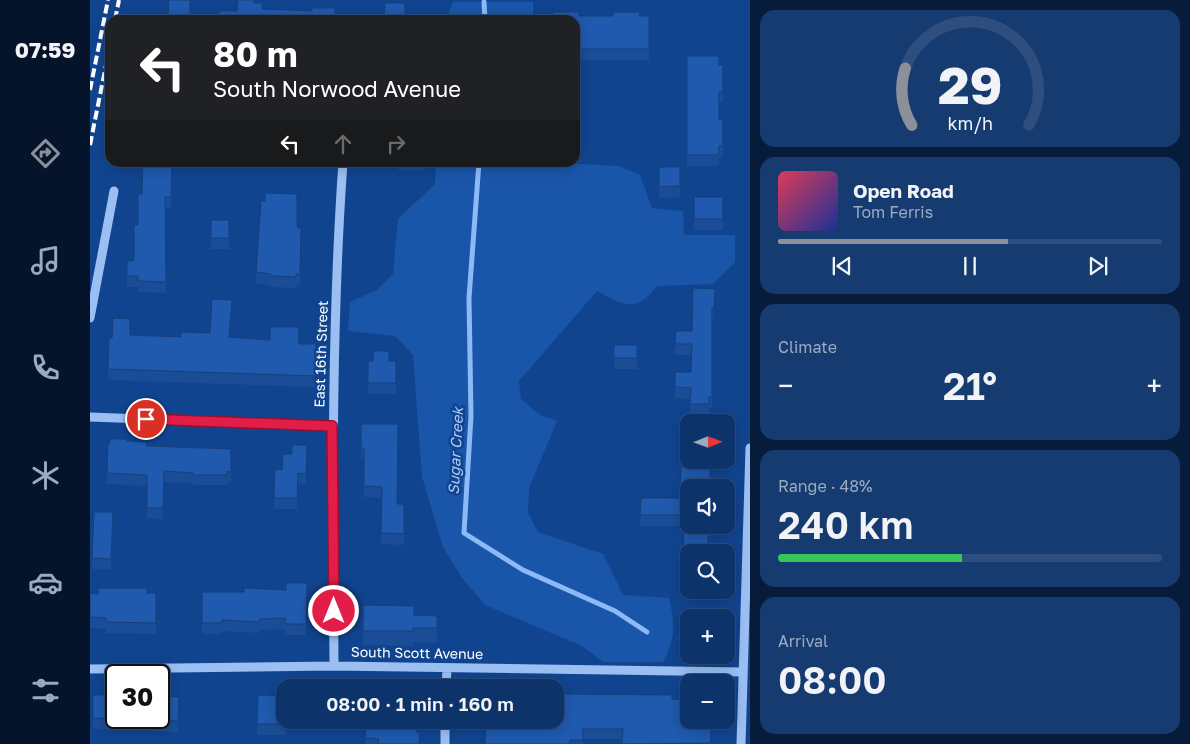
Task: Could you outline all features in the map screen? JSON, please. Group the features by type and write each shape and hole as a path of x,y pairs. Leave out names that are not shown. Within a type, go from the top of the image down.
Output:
{"street":[{"name":"East 16th Street","path":"334,666 332,426 343,167"},
{"path":"90,318 114,190"},
{"path":"90,417 332,426"},
{"path":"741,744 750,448"},
{"name":"South Scott Avenue","path":"90,669 334,666 743,672"},
{"path":"446,679 447,668"},
{"path":"445,729 445,744"}],"shaded area":[{"path":"453,2 533,2 533,15 448,15"},
{"path":"580,164 619,166 640,175 652,208 683,211 684,235 735,235 735,262 713,284 657,286 643,300 629,304 622,303 597,291 519,381 521,399 540,415 557,421 529,488 528,513 538,532 603,554 623,595 669,598 673,631 663,662 603,662 582,646 485,605 462,578 443,547 422,477 413,355 395,336 348,331 350,302 377,290 393,274 398,219 435,184 436,167 580,167"}],"building":[{"path":"169,0 190,0 190,15 168,15"},
{"path":"238,0 254,0 254,3 262,3 262,9 312,11 312,8 335,8 335,15 219,15 219,11 237,11"},
{"path":"385,3 405,3 405,15 384,15"},
{"path":"553,12 579,12 579,15 552,15"},
{"path":"613,12 640,12 639,16 649,16 649,49 580,49 580,16 613,16"},
{"path":"687,56 719,56 719,65 723,65 723,92 719,92 719,120 723,119 723,146 719,146 718,155 687,155"},
{"path":"143,167 172,167 171,197 165,197 166,282 138,281 138,276 127,276 127,261 134,261 134,225 138,225 138,194 142,194"},
{"path":"659,167 680,167 680,186 659,187"},
{"path":"265,193 297,194 297,224 298,228 301,228 300,274 296,274 296,277 271,276 270,274 256,272 261,201 265,201"},
{"path":"694,197 723,197 723,219 694,219"},
{"path":"211,220 229,220 229,238 211,238"},
{"path":"693,288 715,289 714,308 712,308 712,397 709,397 709,404 690,404 691,388 675,387 675,372 691,372 692,344 675,344 676,331 692,331"},
{"path":"212,299 232,300 229,337 270,340 270,327 299,327 299,344 316,344 315,376 108,369 109,338 112,338 113,318 130,319 130,335 181,337 181,332 210,333"},
{"path":"614,345 637,345 637,358 614,358"},
{"path":"373,351 389,351 389,361 396,361 396,383 368,383 368,361 373,361"},
{"path":"361,424 398,424 397,504 404,504 404,534 381,533 382,487 364,486 364,448 361,448"},
{"path":"110,439 146,442 147,446 231,449 231,472 227,471 227,475 193,475 193,473 164,471 163,508 147,508 147,475 107,473 108,443 110,443"},
{"path":"292,445 307,445 306,474 298,473 297,498 274,498 275,469 282,470 283,454 292,454"},
{"path":"681,469 710,469 710,479 681,479"},
{"path":"641,498 680,498 680,515 640,515"},
{"path":"94,512 113,512 111,559 92,558"},
{"path":"684,534 708,534 708,544 684,544"},
{"path":"286,583 307,583 306,624 285,624 285,618 260,619 260,622 222,620 222,623 202,623 202,592 244,592 244,588 286,590"},
{"path":"98,588 147,588 147,593 156,593 156,623 106,622 106,618 90,617 90,593 98,594"},
{"path":"363,605 414,606 414,615 437,616 437,628 413,628 413,631 363,631"},
{"path":"564,694 672,695 672,699 680,699 680,729 711,729 710,743 622,744 623,729 583,729 583,740 570,740 570,744 485,744 486,729 564,729"},
{"path":"93,695 105,695 105,718 93,718"},
{"path":"258,695 276,696 276,724 257,724"},
{"path":"170,697 179,697 178,721 170,721"},
{"path":"366,729 416,729 416,732 420,732 419,744 378,744 379,739 365,738"}],"waterway":[{"name":"Sugar Creek","path":"484,2 485,15"},
{"name":"Sugar Creek","path":"479,167 469,298 471,416 464,533 523,570 615,611 647,632"}],"railway":[{"path":"90,90 108,0"},
{"path":"116,15 119,0"},
{"path":"90,145 105,70"}],"route":[{"path":"146,419 332,426 334,611"}]}
